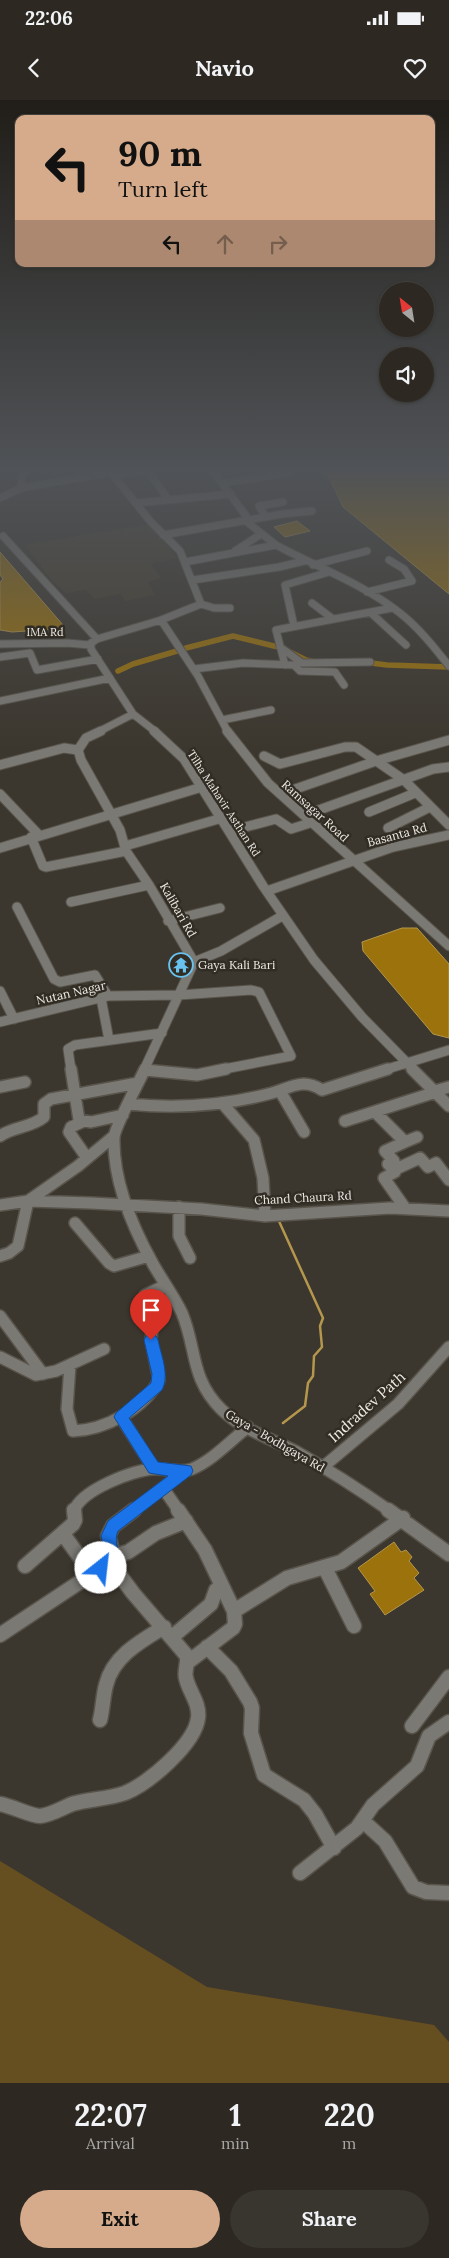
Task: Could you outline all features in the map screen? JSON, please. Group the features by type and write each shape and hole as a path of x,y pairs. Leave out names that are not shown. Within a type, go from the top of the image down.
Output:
{"street":[{"path":"30,564 97,639"},
{"path":"186,564 201,604"},
{"path":"192,580 293,564"},
{"path":"309,564 367,592 392,608 429,640 449,666"},
{"path":"312,565 318,564"},
{"path":"367,592 411,582 411,578 404,569 395,564"},
{"path":"294,626 285,585 329,572"},
{"path":"312,603 333,619"},
{"path":"90,646 97,639 161,620 201,604 214,608 230,608"},
{"path":"285,665 276,630 318,624 333,619 392,608"},
{"path":"371,613 406,645"},
{"name":"Ramsagar Road","path":"161,620 194,669 236,744 268,783 449,946"},
{"name":"IMA Rd","path":"0,644 74,643 90,646"},
{"name":"Tilha Mahavir Asthan Rd","path":"90,646 133,714 175,748 222,818 282,916 316,962 348,1001 449,1106"},
{"path":"280,647 302,663 370,662"},
{"path":"0,657 30,653 37,670 98,659"},
{"path":"194,669 243,663 296,666 300,671 334,672 344,686"},
{"path":"0,701 110,678"},
{"path":"222,720 271,710"},
{"path":"0,766 64,748 78,750 86,738 133,714"},
{"path":"280,794 376,761 449,740"},
{"path":"264,756 280,764 353,746 404,780 449,825"},
{"name":"Kalibari Rd","path":"78,750 120,830 125,849 149,884 168,921 194,962"},
{"path":"305,815 433,769 449,767"},
{"path":"0,848 202,787"},
{"path":"368,812 415,793"},
{"path":"0,794 35,836 44,866 46,867 125,849 222,818"},
{"path":"388,828 430,807"},
{"path":"230,831 276,819 291,829 312,822"},
{"name":"Basanta Rd","path":"267,891 352,860 412,842 449,834"},
{"path":"71,902 149,884"},
{"path":"16,907 54,979 60,982 95,975 105,997 109,1040"},
{"path":"168,921 220,908"},
{"path":"0,1205 28,1201 128,1205 114,1154 114,1136 194,962 221,951 282,916"},
{"name":"Nutan Nagar","path":"0,1022 105,997 179,995 251,990 259,992 291,1056 197,1075 145,1070"},
{"path":"0,991 14,1019"},
{"path":"82,1122 78,1116 74,1095 68,1052 70,1047 162,1033"},
{"path":"128,1104 172,1108 223,1104 307,1083 319,1089 327,1089 449,1050"},
{"path":"0,1087 24,1082"},
{"path":"0,1136 11,1129 39,1121 44,1117 44,1104 47,1101 138,1083"},
{"path":"345,1121 449,1087"},
{"path":"280,1091 304,1132"},
{"path":"223,1104 254,1140 263,1178 265,1216"},
{"path":"374,1112 404,1142"},
{"path":"87,1158 69,1132 71,1127 82,1122 123,1115"},
{"path":"0,1256 9,1253 18,1246 28,1201 114,1136"},
{"path":"396,1172 388,1164 394,1161 381,1153 418,1137"},
{"path":"405,1208 384,1178 396,1172 396,1169 420,1158 428,1167 436,1163 449,1180"},
{"name":"Chand Chaura Rd","path":"128,1205 179,1207 265,1216 337,1210 405,1208 449,1211"},
{"name":"Gaya - Bodhgaya Rd","path":"128,1205 149,1256 182,1314 192,1360 204,1389 224,1412 323,1467 403,1518 449,1554"},
{"path":"179,1207 180,1236 190,1258"},
{"path":"75,1222 108,1263 114,1266 121,1266 149,1256"},
{"path":"70,1365 67,1380 67,1402 70,1424 73,1431 90,1428 121,1417 158,1385 159,1374 151,1340 153,1323 144,1298 145,1295 166,1285"},
{"path":"0,1316 43,1374"},
{"name":"Indradev Path","path":"323,1467 398,1404 449,1347"},
{"path":"0,1357 31,1374 43,1374 70,1365 104,1349"},
{"path":"121,1417 154,1469"},
{"path":"0,1804 18,1808 37,1816 46,1815 73,1804 125,1793 150,1779 172,1758 196,1725 198,1709 185,1677 188,1662 186,1656 168,1632 133,1594 112,1559 108,1536 113,1526 186,1471 205,1461 248,1427"},
{"path":"25,1566 64,1534 75,1520 74,1509 88,1495 130,1475 154,1469 186,1471"},
{"path":"163,1488 205,1550 234,1611 235,1624 233,1628 188,1662"},
{"path":"234,1611 287,1578 341,1562 403,1518"},
{"path":"0,1635 112,1559 128,1552 156,1533 186,1521"},
{"path":"64,1534 92,1574"},
{"path":"325,1568 354,1626"},
{"path":"100,1720 107,1681 111,1671 130,1651 168,1632 211,1604 216,1590 222,1586"},
{"path":"207,1647 231,1671 250,1702 252,1708 251,1733 264,1775 304,1800 316,1814 334,1848"},
{"path":"412,1726 449,1678"},
{"path":"300,1873 334,1848 363,1821 373,1805 417,1766 422,1759 426,1740 430,1735 449,1722"},
{"path":"363,1821 385,1841 413,1887 426,1892 449,1893"}],"shaded area":[{"path":"0,564 10,564 63,625 57,629 12,632 0,630 0,582 3,579 0,575"},
{"path":"39,564 153,564 151,564 161,578 148,582 155,595 125,601 121,594 94,599 86,590 66,593 52,581"},
{"path":"412,564 449,564 449,594"},
{"path":"402,928 417,928 449,964 449,1038 433,1034 363,951 362,942"},
{"path":"394,1542 401,1552 406,1550 412,1557 409,1561 419,1573 414,1578 424,1590 385,1615 370,1594 375,1591 358,1568"},
{"path":"0,1861 207,1987 434,2025 449,2042 449,2083 0,2083"}],"waterway":[{"path":"186,648 233,636 282,648 306,660 315,662"},
{"path":"118,671 133,664 177,651"},
{"path":"363,662 387,665 449,667"},
{"path":"278,1219 323,1318 320,1326 322,1347 314,1356 313,1376 308,1383 305,1406 283,1423"}],"place":[{"name":"Gaya Kali Bari","path":"181,965"}],"route":[{"path":"101,1568 110,1562 113,1556 108,1536 113,1526 186,1471 154,1469 121,1417 158,1385 159,1374 151,1340"}]}
